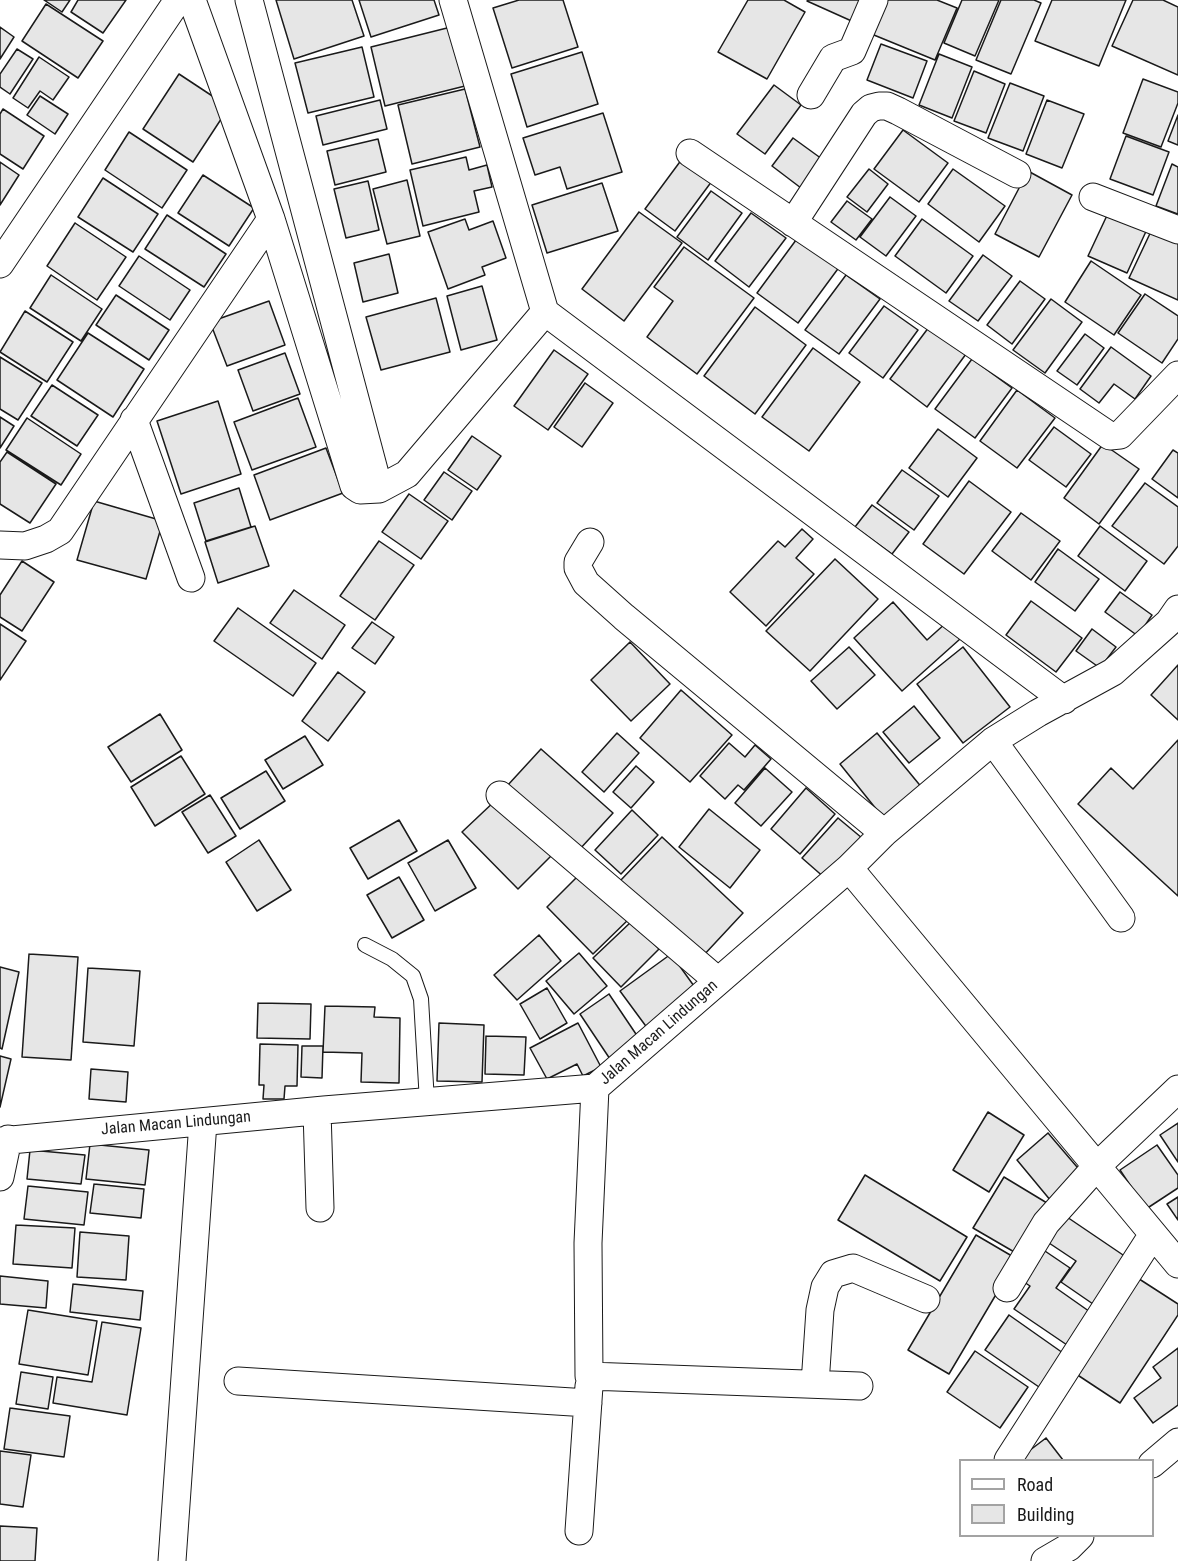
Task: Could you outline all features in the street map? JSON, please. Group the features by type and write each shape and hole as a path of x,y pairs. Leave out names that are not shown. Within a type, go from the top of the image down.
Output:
{"street":[{"path":"0,264 178,0"},
{"path":"192,0 271,219 354,486 360,490 379,489 407,474 545,312"},
{"path":"249,0 379,489"},
{"path":"453,0 545,312 1064,700"},
{"path":"811,95 833,58 852,51 874,0"},
{"path":"793,223 864,114 871,108 879,106 887,106 898,111 1017,174"},
{"path":"690,153 1110,436 1120,435 1178,375"},
{"path":"1093,197 1178,230"},
{"path":"0,544 25,546 46,539 60,531 271,219"},
{"path":"134,420 191,578"},
{"path":"590,542 578,562 578,568 586,583 884,833"},
{"name":"Jalan Macan Lindungan","path":"4,1140 595,1088 849,868 884,833 993,741 1038,713 1113,672 1175,620"},
{"path":"993,741 1121,918"},
{"path":"500,795 718,981"},
{"path":"849,868 1178,1264"},
{"path":"579,1531 589,1376 588,1235 595,1088"},
{"path":"1007,1288 1046,1223 1096,1166 1178,1089"},
{"path":"317,1111 320,1208"},
{"path":"172,1561 203,1122"},
{"path":"0,1177 4,1140"},
{"path":"1009,1459 1153,1234"},
{"path":"815,1384 820,1310 825,1287 833,1274 853,1268 926,1299"},
{"path":"589,1376 859,1386"},
{"path":"238,1381 588,1403"},
{"path":"1154,1462 1178,1442"},
{"path":"1044,1561 1069,1547 1079,1537"}],"lane":[{"path":"365,945 392,959 412,976 421,999 427,1102"}],"building":[{"path":"44,0 70,0 62,12"},
{"path":"78,0 126,0 103,33 71,12"},
{"path":"276,0 352,0 364,36 294,59"},
{"path":"359,0 434,0 439,15 371,37"},
{"path":"519,0 563,0 578,47 512,68 493,8"},
{"path":"748,0 784,0 805,12 767,79 718,52"},
{"path":"808,0 866,0 856,23"},
{"path":"883,0 937,0 957,8 935,60 869,33"},
{"path":"962,0 999,0 975,56 944,43"},
{"path":"1001,0 1034,0 1041,3 1011,74 976,60"},
{"path":"1052,0 1126,0 1099,66 1035,41"},
{"path":"1133,0 1163,0 1178,7 1178,75 1112,46"},
{"path":"46,4 103,41 78,78 22,41"},
{"path":"0,27 14,37 0,59"},
{"path":"451,27 465,86 385,106 371,47"},
{"path":"881,44 927,61 913,98 867,80"},
{"path":"362,47 374,97 308,113 295,63"},
{"path":"17,49 33,59 10,94 0,87 0,74"},
{"path":"582,52 598,104 527,127 511,74"},
{"path":"939,54 972,67 952,118 919,105"},
{"path":"39,57 69,77 53,100 40,91 28,108 13,98"},
{"path":"974,71 1005,84 986,133 954,121"},
{"path":"179,74 229,107 193,162 143,129"},
{"path":"1143,79 1178,92 1178,103 1161,147 1123,133"},
{"path":"1010,83 1044,96 1023,151 988,138"},
{"path":"774,85 801,105 765,154 737,134"},
{"path":"465,89 480,147 412,164 398,105"},
{"path":"40,96 68,114 55,134 27,115"},
{"path":"380,100 387,129 323,145 316,116"},
{"path":"1047,100 1084,114 1062,168 1026,154"},
{"path":"3,109 44,136 23,169 0,154 0,114"},
{"path":"603,113 622,172 567,189 560,167 535,175 523,138"},
{"path":"1178,115 1178,145 1168,141"},
{"path":"903,130 948,163 919,202 874,169"},
{"path":"129,132 187,170 162,208 105,170"},
{"path":"1126,136 1169,152 1153,195 1110,179"},
{"path":"793,138 822,159 801,188 772,166"},
{"path":"378,139 386,172 335,185 327,151"},
{"path":"466,157 469,170 487,165 492,187 474,191 479,212 423,226 410,170"},
{"path":"682,159 712,181 675,231 645,209"},
{"path":"0,162 19,175 0,205"},
{"path":"1172,164 1178,167 1178,214 1156,206"},
{"path":"869,169 888,184 867,212 847,197"},
{"path":"953,169 1005,206 979,242 928,204"},
{"path":"1028,171 1072,195 1039,257 995,234"},
{"path":"203,175 254,208 229,246 178,213"},
{"path":"103,178 158,214 133,252 78,217"},
{"path":"407,180 420,236 387,244 373,189"},
{"path":"368,181 379,230 346,238 334,189"},
{"path":"602,183 618,231 547,253 532,205"},
{"path":"711,191 742,213 708,260 677,237"},
{"path":"890,197 916,216 886,256 860,237"},
{"path":"847,201 872,219 856,240 831,222"},
{"path":"1110,209 1148,227 1127,273 1088,256"},
{"path":"639,212 682,243 624,321 582,289"},
{"path":"751,213 786,238 749,287 715,261"},
{"path":"167,215 226,254 204,287 145,249"},
{"path":"465,219 469,230 493,221 506,258 482,267 485,275 448,289 428,232"},
{"path":"922,219 973,256 946,293 895,256"},
{"path":"75,223 126,257 97,300 47,266"},
{"path":"1154,225 1178,236 1178,300 1129,278"},
{"path":"799,236 840,266 798,323 757,293"},
{"path":"684,247 754,298 697,374 647,337 673,301 654,287"},
{"path":"389,254 398,293 363,302 354,263"},
{"path":"983,255 1012,276 978,321 949,301"},
{"path":"139,256 190,290 170,320 119,286"},
{"path":"1091,261 1141,295 1114,335 1065,302"},
{"path":"51,275 102,309 81,341 30,308"},
{"path":"846,275 880,299 839,354 805,330"},
{"path":"1020,281 1045,299 1012,344 987,325"},
{"path":"482,286 497,340 461,350 447,296"},
{"path":"1145,294 1178,316 1178,339 1162,363 1118,333"},
{"path":"116,295 169,330 149,360 96,325"},
{"path":"436,298 450,352 381,370 366,317"},
{"path":"1051,299 1082,322 1045,373 1013,350"},
{"path":"269,301 285,345 227,366 210,322"},
{"path":"884,306 918,330 883,378 849,353"},
{"path":"755,307 806,345 755,414 704,376"},
{"path":"25,311 73,342 47,382 0,352"},
{"path":"929,327 966,354 927,407 890,379"},
{"path":"88,333 144,369 113,417 57,380"},
{"path":"1085,334 1104,348 1077,385 1057,371"},
{"path":"1111,347 1151,376 1135,399 1114,384 1099,403 1080,389"},
{"path":"813,348 860,382 809,451 762,417"},
{"path":"554,350 588,374 548,430 514,406"},
{"path":"285,353 300,394 253,411 238,370"},
{"path":"0,357 42,383 18,420 0,409"},
{"path":"972,359 1012,388 975,438 935,409"},
{"path":"585,383 613,403 582,447 554,427"},
{"path":"52,385 98,415 77,446 31,416"},
{"path":"1017,390 1055,418 1017,468 980,441"},
{"path":"298,398 316,447 252,470 234,422"},
{"path":"218,401 241,474 181,494 157,421"},
{"path":"0,417 14,426 0,448"},
{"path":"27,418 81,454 61,485 6,450"},
{"path":"1054,427 1091,454 1066,487 1029,460"},
{"path":"938,429 977,458 948,497 909,468"},
{"path":"472,436 501,456 477,490 448,470"},
{"path":"1103,444 1139,469 1099,524 1064,498"},
{"path":"326,448 343,493 270,520 254,475"},
{"path":"1173,450 1178,453 1178,498 1152,479"},
{"path":"7,452 56,484 30,523 0,504 0,462"},
{"path":"902,470 939,496 914,530 877,503"},
{"path":"444,472 472,491 452,520 424,500"},
{"path":"969,481 1011,512 964,574 923,544"},
{"path":"1145,483 1178,507 1178,546 1164,564 1112,526"},
{"path":"239,488 251,527 206,541 194,503"},
{"path":"409,494 448,521 421,559 382,532"},
{"path":"94,501 163,521 146,579 77,560"},
{"path":"872,505 909,532 892,554 855,527"},
{"path":"1021,513 1060,541 1031,580 992,551"},
{"path":"255,526 269,566 218,583 205,542"},
{"path":"1100,526 1147,561 1125,591 1078,556"},
{"path":"802,529 813,539 796,558 814,574 766,626 730,592 778,541 785,547"},
{"path":"379,541 414,565 375,620 340,596"},
{"path":"1058,549 1099,579 1075,611 1035,582"},
{"path":"835,559 878,599 810,671 766,631"},
{"path":"22,561 54,582 22,631 0,617 0,595"},
{"path":"294,590 345,625 322,659 270,623"},
{"path":"1120,592 1152,615 1138,636 1105,612"},
{"path":"1031,601 1082,638 1056,672 1006,635"},
{"path":"893,602 927,640 946,623 960,639 902,691 854,638"},
{"path":"238,608 316,663 293,696 214,641"},
{"path":"372,622 394,637 375,664 352,648"},
{"path":"0,624 26,641 0,680"},
{"path":"1092,629 1116,647 1100,668 1076,651"},
{"path":"630,642 670,684 631,721 591,680"},
{"path":"849,647 875,675 837,709 811,681"},
{"path":"963,647 1010,707 963,743 917,684"},
{"path":"1178,665 1178,720 1151,695"},
{"path":"338,672 365,692 328,741 302,721"},
{"path":"681,690 732,735 690,782 640,738"},
{"path":"914,706 940,738 909,763 883,732"},
{"path":"160,714 182,750 131,782 108,747"},
{"path":"617,733 639,753 604,792 582,772"},
{"path":"877,733 923,789 885,820 840,764"},
{"path":"305,736 323,765 283,789 265,760"},
{"path":"1178,740 1178,896 1078,804 1111,768 1133,789"},
{"path":"729,743 745,757 755,745 771,759 744,790 738,785 725,799 700,776"},
{"path":"541,749 613,813 579,850 507,786"},
{"path":"181,756 205,794 155,826 131,787"},
{"path":"636,766 654,782 631,808 613,792"},
{"path":"765,768 792,792 761,826 735,803"},
{"path":"266,771 285,801 240,829 221,798"},
{"path":"806,788 835,814 800,854 771,829"},
{"path":"210,795 236,836 208,853 182,812"},
{"path":"497,799 552,855 518,889 462,832"},
{"path":"709,809 760,850 730,888 679,847"},
{"path":"632,810 658,835 621,874 595,850"},
{"path":"838,818 862,838 826,879 802,858"},
{"path":"399,820 417,851 368,879 350,848"},
{"path":"662,837 743,913 702,957 620,881"},
{"path":"259,840 291,890 257,911 226,862"},
{"path":"448,840 476,888 435,911 408,863"},
{"path":"583,871 630,918 593,954 547,907"},
{"path":"399,877 424,920 392,938 367,895"},
{"path":"632,921 659,949 621,987 593,958"},
{"path":"539,935 561,961 517,1000 494,975"},
{"path":"579,953 607,986 574,1014 546,981"},
{"path":"29,954 78,957 71,1060 22,1057"},
{"path":"671,954 699,993 648,1029 620,991"},
{"path":"0,967 19,972 2,1049 0,1048"},
{"path":"88,968 140,971 134,1046 83,1042"},
{"path":"547,988 567,1023 540,1039 520,1004"},
{"path":"609,994 642,1043 612,1062 580,1014"},
{"path":"258,1003 311,1004 310,1039 257,1038"},
{"path":"325,1006 375,1007 374,1017 400,1018 399,1083 361,1082 362,1053 323,1052"},
{"path":"439,1023 484,1025 482,1082 437,1081"},
{"path":"578,1023 601,1067 583,1076 577,1064 547,1079 530,1048"},
{"path":"486,1036 526,1037 524,1075 485,1074"},
{"path":"260,1044 298,1045 297,1086 285,1086 284,1099 263,1099 264,1085 259,1085"},
{"path":"302,1046 323,1046 322,1078 301,1077"},
{"path":"0,1056 11,1059 0,1107"},
{"path":"91,1069 128,1072 126,1102 89,1099"},
{"path":"988,1112 1024,1135 989,1192 953,1170"},
{"path":"1178,1123 1178,1162 1160,1135"},
{"path":"1048,1133 1083,1174 1051,1201 1017,1160"},
{"path":"90,1144 149,1150 145,1185 86,1179"},
{"path":"1157,1145 1178,1175 1178,1188 1146,1209 1120,1170"},
{"path":"30,1150 85,1155 81,1184 27,1179"},
{"path":"865,1175 967,1237 940,1281 838,1220"},
{"path":"1004,1177 1047,1203 1016,1253 973,1228"},
{"path":"94,1184 144,1189 141,1218 90,1213"},
{"path":"28,1186 88,1192 84,1225 24,1219"},
{"path":"1178,1197 1178,1220 1167,1204"},
{"path":"1064,1215 1126,1257 1093,1304 1061,1282 1076,1261 1046,1241"},
{"path":"16,1225 75,1228 72,1268 13,1264"},
{"path":"80,1232 129,1236 126,1280 77,1277"},
{"path":"976,1235 1017,1259 949,1374 908,1350"},
{"path":"1039,1247 1070,1268 1056,1288 1093,1314 1070,1347 1014,1309 1030,1286 1018,1278"},
{"path":"1133,1275 1178,1304 1178,1315 1120,1403 1070,1370"},
{"path":"0,1276 48,1281 46,1308 0,1304"},
{"path":"73,1284 143,1291 140,1320 70,1312"},
{"path":"28,1310 97,1321 88,1375 19,1364"},
{"path":"1009,1315 1063,1353 1039,1387 985,1350"},
{"path":"102,1322 141,1328 127,1415 53,1403 57,1377 92,1382"},
{"path":"1178,1348 1178,1405 1153,1423 1134,1398 1161,1378 1153,1367"},
{"path":"975,1351 1028,1387 1000,1428 947,1392"},
{"path":"21,1372 53,1377 48,1409 16,1404"},
{"path":"10,1408 70,1416 64,1457 4,1449"},
{"path":"1046,1438 1062,1459 1018,1459"},
{"path":"0,1451 31,1455 23,1507 0,1504"},
{"path":"0,1526 37,1528 35,1561 0,1561"}]}
